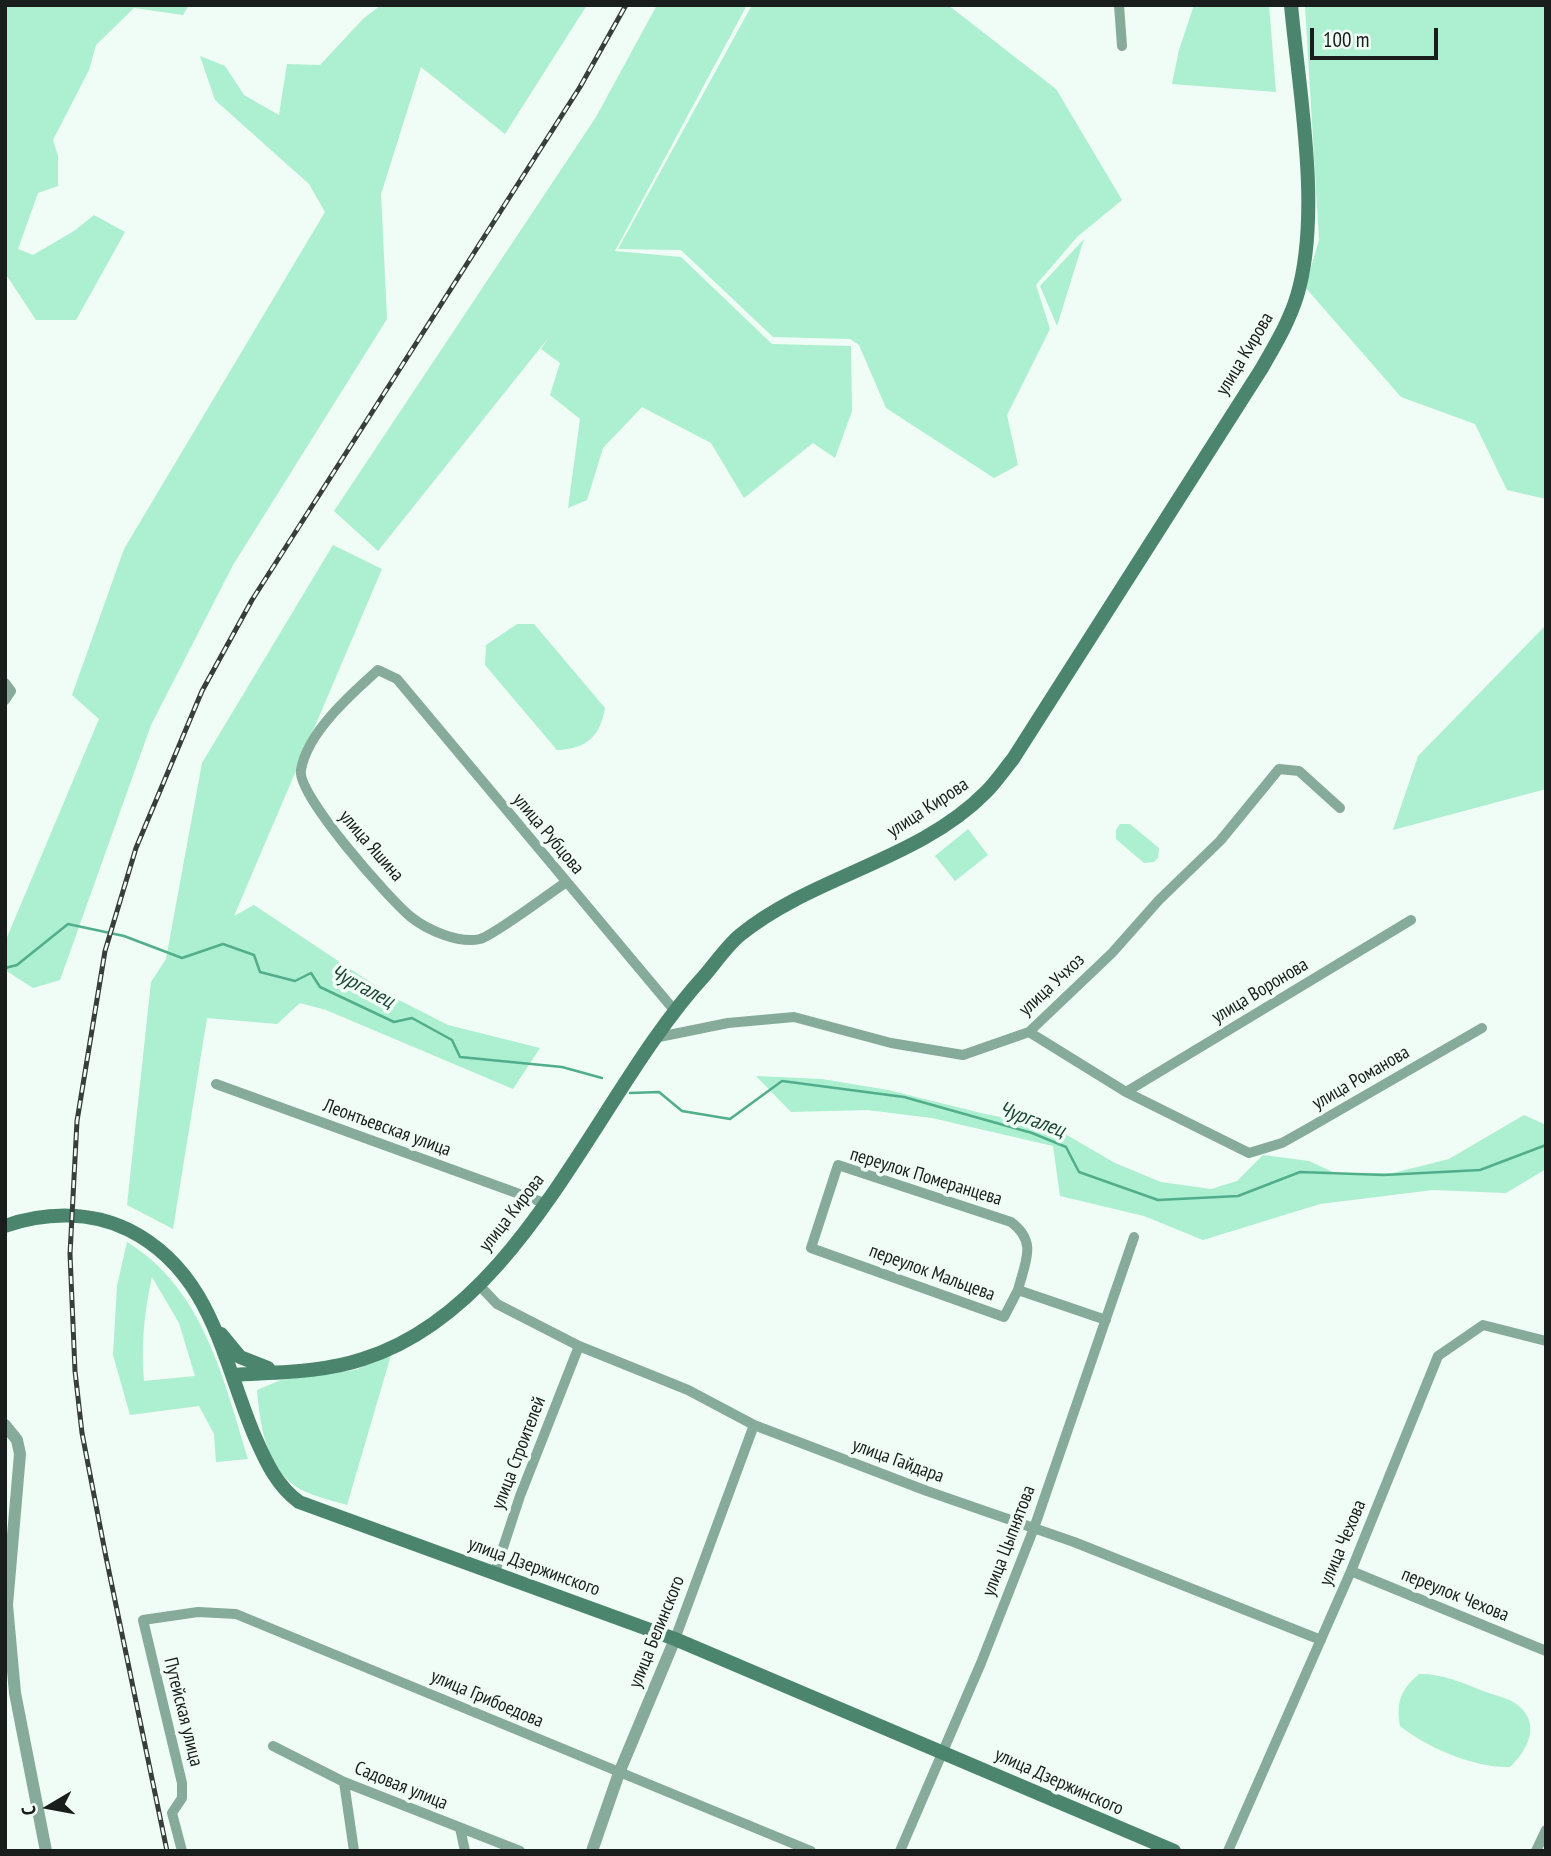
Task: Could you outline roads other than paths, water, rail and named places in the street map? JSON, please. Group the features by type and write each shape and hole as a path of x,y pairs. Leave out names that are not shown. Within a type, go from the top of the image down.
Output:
{"main road":[{"name":"улица Кирова","path":"232,1375 344,1365 384,1352 429,1326 479,1285 547,1203 674,1010 738,937 795,899 912,844 964,811 986,792 1051,702 1286,327 1305,265 1309,219 1291,5"},
{"name":"улица Дзержинского","path":"5,1226 56,1215 88,1217 122,1227 152,1242 179,1266 214,1325 242,1404 272,1472 299,1502 675,1639 1174,1851"},
{"path":"214,1325 240,1357 252,1364 288,1371"},
{"path":"242,1404 246,1384 262,1373"}],"street":[{"path":"1119,5 1122,46"},
{"name":"улица Яшина","path":"397,679 378,670 346,699 318,732 300,770 302,788 319,812 410,916 430,930 481,939 565,883"},
{"name":"улица Рубцова","path":"397,679 674,1010"},
{"name":"улица Учхоз","path":"654,1038 728,1023 794,1017 891,1043 963,1055 1029,1032 1112,953 1159,900 1220,841 1279,769 1299,771 1340,808"},
{"name":"улица Воронова","path":"1126,1092 1411,920"},
{"name":"улица Романова","path":"1126,1092 1242,1151 1255,1153 1307,1129 1482,1028"},
{"path":"1029,1032 1126,1092"},
{"name":"Леонтьевская улица","path":"216,1084 547,1203"},
{"name":"переулок Померанцева","path":"811,1248 838,1165 1011,1222 1024,1231 1029,1246 1018,1290"},
{"name":"улица Цыпнятова","path":"900,1851 1034,1528 1133,1237"},
{"name":"переулок Мальцева","path":"811,1248 1004,1317 1018,1290 1106,1320"},
{"name":"улица Гайдара","path":"479,1285 496,1304 579,1346 688,1390 754,1426 1034,1528 1321,1640"},
{"name":"улица Чехова","path":"1228,1851 1351,1571 1438,1356 1483,1325 1546,1341"},
{"name":"улица Строителей","path":"495,1572 520,1496 579,1346"},
{"path":"5,1425 17,1440 20,1454 7,1605 13,1681 46,1851"},
{"name":"улица Белинского","path":"593,1851 619,1773 675,1639 754,1426"},
{"name":"переулок Чехова","path":"1351,1571 1546,1651"},
{"name":"улица Грибоедова","path":"143,1620 198,1612 236,1614 811,1851"},
{"name":"Путейская улица","path":"143,1620 182,1783 182,1798 172,1813 182,1851"},
{"name":"Садовая улица","path":"273,1746 344,1782 520,1851"},
{"path":"344,1782 354,1851"},
{"path":"460,1828 465,1851"},
{"path":"1536,1851 1546,1830"}],"waterway":[{"name":"Чургалец","path":"5,968 17,965 68,924 124,936 182,958 223,944 254,955 260,972 295,981 311,973 320,987 394,1022 412,1018 452,1040 460,1057 562,1067 602,1078"},
{"name":"Чургалец","path":"630,1093 659,1092 682,1111 730,1119 782,1081 904,1097 1032,1133 1066,1147 1079,1172 1158,1200 1238,1196 1300,1172 1384,1175 1480,1170 1546,1145"}],"railway":[{"path":"167,1851 82,1433 75,1371 70,1254 77,1121 105,951 136,848 202,691 252,600 580,87 626,5"}]}
